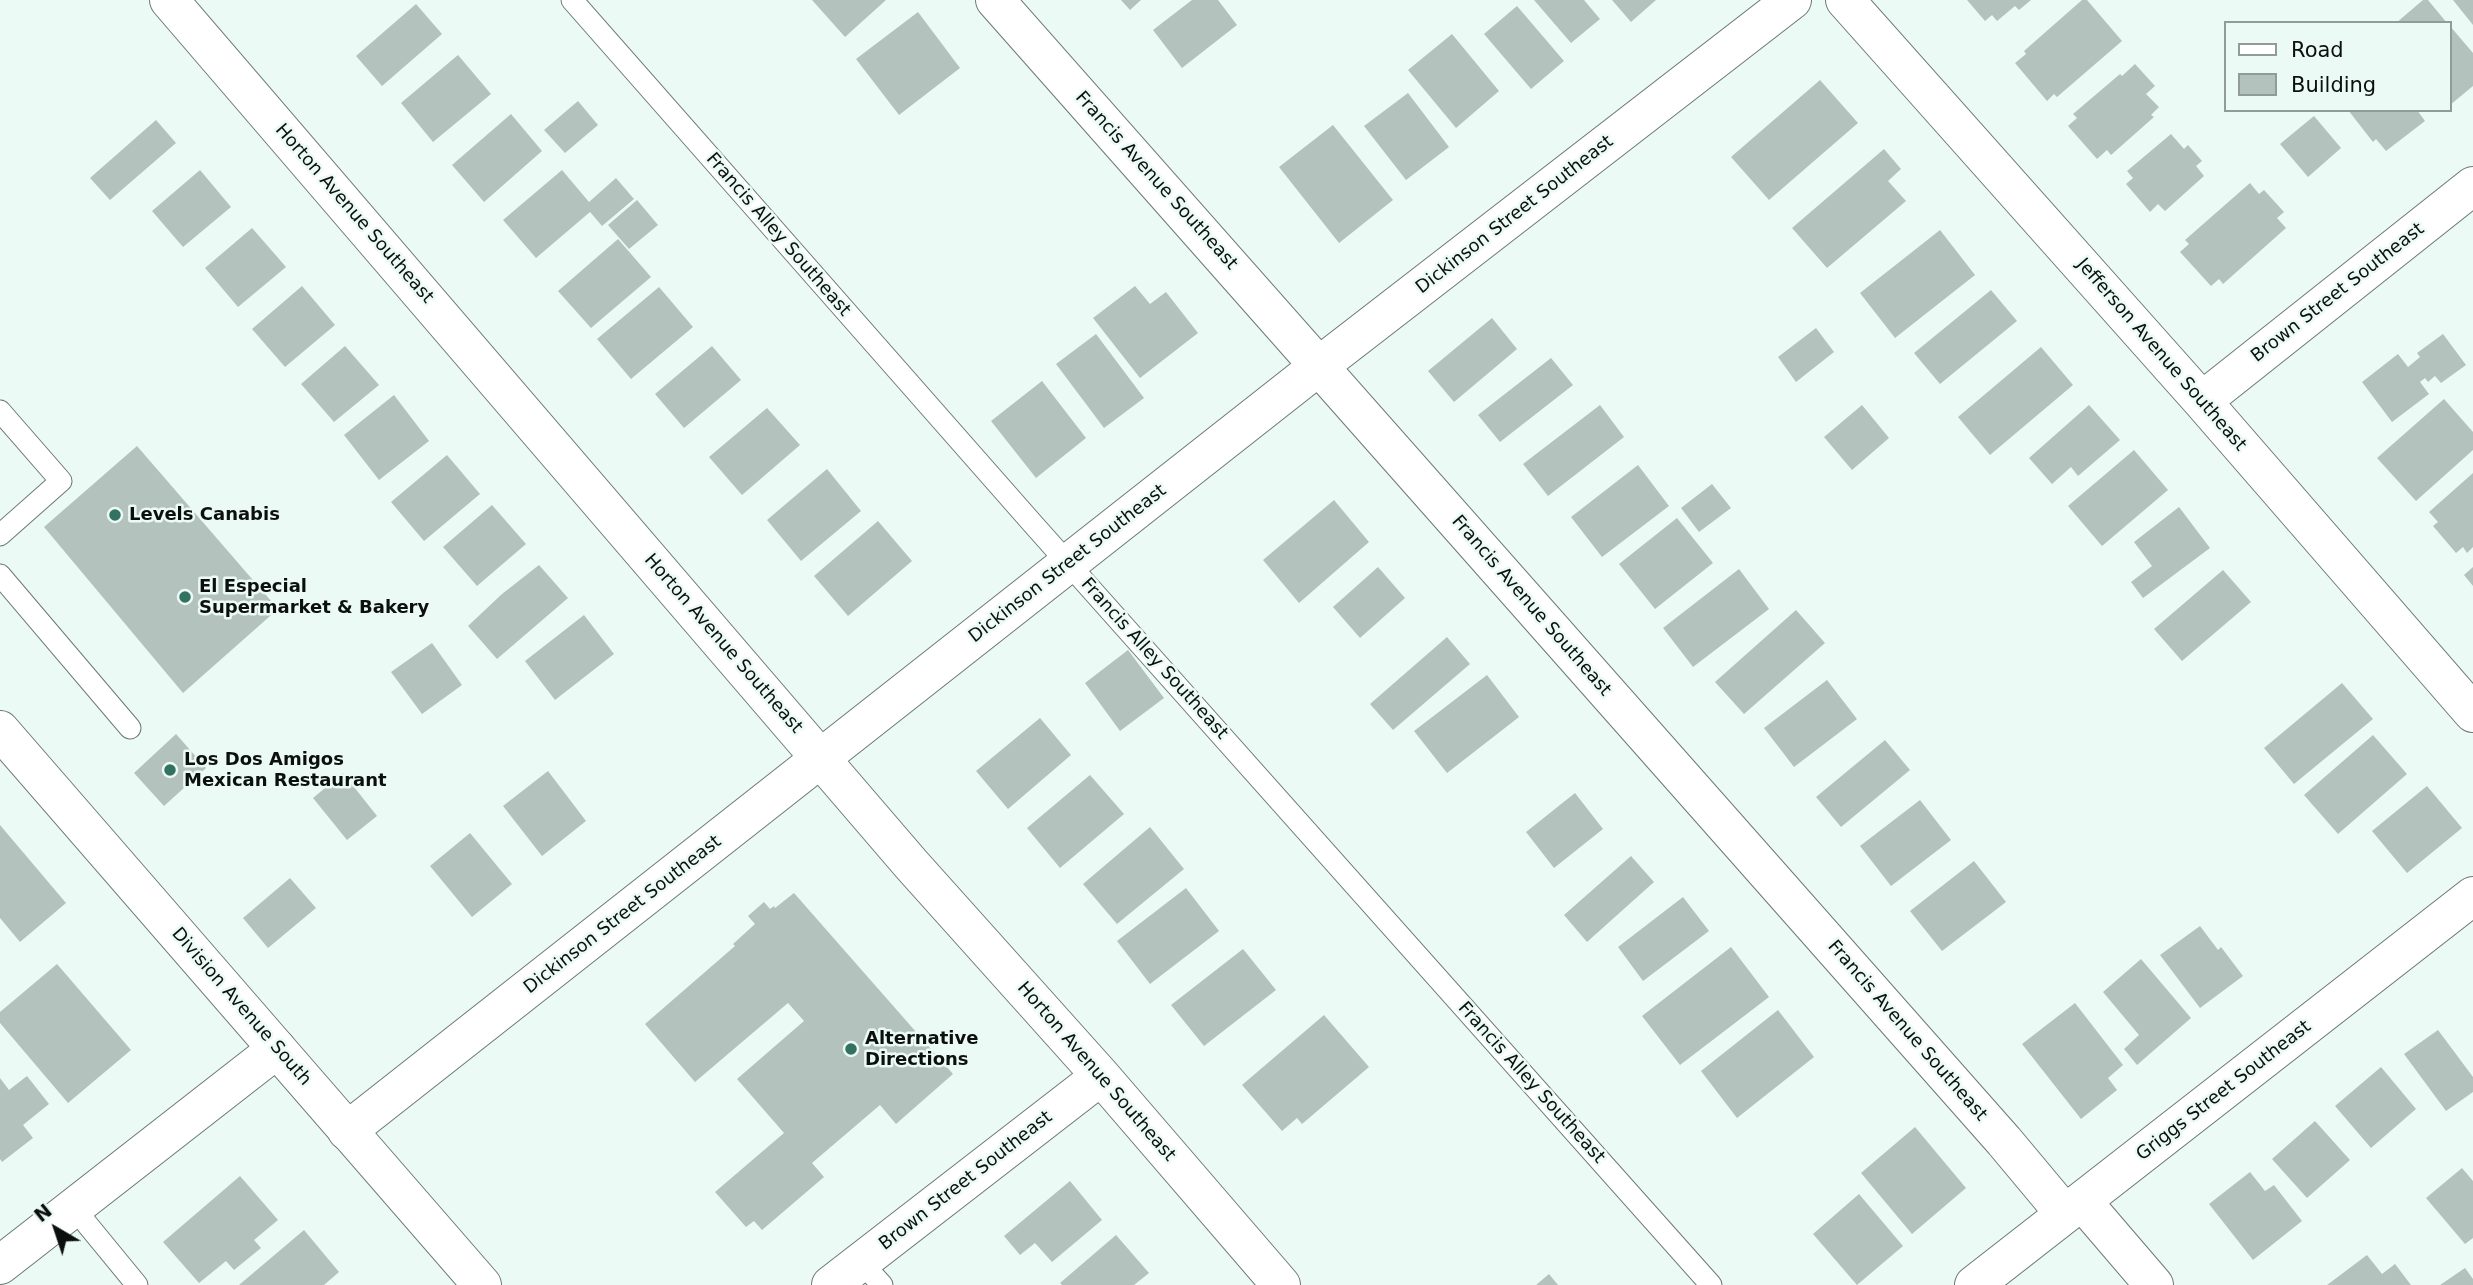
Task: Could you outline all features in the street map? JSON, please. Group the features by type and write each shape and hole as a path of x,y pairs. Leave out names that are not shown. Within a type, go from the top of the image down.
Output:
{"street":[{"name":"Horton Avenue Southeast","path":"169,0 911,864 1101,1076 1281,1285"},
{"name":"Francis Avenue Southeast","path":"995,0 2004,1141 2154,1285"},
{"name":"Dickinson Street Southeast","path":"347,1131 1319,366 1792,0"},
{"name":"Jefferson Avenue Southeast","path":"1845,0 2202,401 2473,713"},
{"name":"Brown Street Southeast","path":"2202,401 2473,186"},
{"name":"Division Avenue South","path":"0,730 482,1285"},
{"name":"Griggs Street Southeast","path":"1974,1285 2473,896"},
{"path":"0,1265 277,1049"},
{"name":"Brown Street Southeast","path":"831,1285 871,1273 1101,1076"}],"lane":[{"name":"Francis Alley Southeast","path":"572,0 1069,564 1711,1285"},
{"path":"0,411 61,481 0,536"},
{"path":"0,574 130,729"},
{"path":"73,1208 137,1285"}],"building":[{"path":"812,0 886,0 845,37"},
{"path":"1121,0 1141,0 1130,10"},
{"path":"1192,0 1218,0 1237,25 1182,68 1153,30"},
{"path":"1534,0 1584,0 1600,19 1571,43"},
{"path":"1612,0 1656,0 1631,22"},
{"path":"1967,0 2031,0 2019,10 2015,6 1997,21 1992,15 1985,21"},
{"path":"2082,0 2087,0 2122,41 2057,97 2054,94 2047,101 2015,63 2026,54 2024,51"},
{"path":"2423,0 2428,0 2445,21 2398,21"},
{"path":"2453,0 2473,0 2473,25"},
{"path":"416,4 442,34 382,86 356,56"},
{"path":"1517,6 1564,61 1531,89 1484,34"},
{"path":"918,12 960,68 899,115 856,59"},
{"path":"2452,28 2473,53 2473,86 2452,103"},
{"path":"1452,34 1499,91 1456,128 1408,70"},
{"path":"458,55 491,94 433,142 401,103"},
{"path":"2135,64 2155,86 2146,94 2159,107 2151,115 2154,117 2111,155 2107,150 2097,159 2068,126 2077,118 2073,114"},
{"path":"1820,80 1858,123 1769,200 1731,157"},
{"path":"1408,93 1449,147 1406,180 1364,126"},
{"path":"578,101 598,125 565,153 544,130"},
{"path":"2350,112 2418,112 2425,121 2386,151 2376,139 2373,142"},
{"path":"511,114 542,151 484,202 452,165"},
{"path":"2314,116 2341,148 2308,177 2280,144"},
{"path":"156,120 176,143 110,200 90,178"},
{"path":"1333,125 1393,200 1339,243 1279,167"},
{"path":"2171,134 2184,149 2188,145 2202,161 2196,166 2204,176 2165,211 2158,204 2150,212 2126,184 2133,178 2127,171"},
{"path":"1884,149 1901,169 1888,181 1906,201 1827,268 1792,228"},
{"path":"200,170 231,207 183,247 152,211"},
{"path":"562,170 589,202 616,178 634,199 602,226 590,212 536,258 503,220"},
{"path":"2250,183 2259,194 2264,190 2284,212 2277,218 2286,228 2223,284 2219,279 2211,286 2180,252 2189,244 2185,240"},
{"path":"637,200 658,225 629,249 608,225"},
{"path":"252,228 286,267 238,307 205,268"},
{"path":"1940,230 1975,275 1895,338 1860,293"},
{"path":"618,239 651,277 591,328 558,291"},
{"path":"302,286 335,325 285,367 252,329"},
{"path":"1135,286 1150,304 1166,292 1198,333 1140,378 1093,318"},
{"path":"659,287 693,327 631,379 597,339"},
{"path":"1991,290 2017,321 1940,384 1914,353"},
{"path":"1492,318 1517,349 1454,402 1428,371"},
{"path":"1816,328 1834,352 1796,382 1778,357"},
{"path":"1096,334 1144,398 1104,428 1056,364"},
{"path":"2443,334 2466,365 2441,383 2435,376 2428,382 2425,378 2420,382 2429,394 2392,422 2362,382 2398,354 2408,367 2420,357 2417,353"},
{"path":"345,346 379,385 334,422 301,384"},
{"path":"712,346 741,380 684,428 655,394"},
{"path":"2041,347 2073,385 1990,455 1958,417"},
{"path":"1551,358 1573,385 1500,442 1478,415"},
{"path":"1042,381 1086,438 1036,478 991,421"},
{"path":"394,395 429,441 379,480 344,435"},
{"path":"2444,399 2473,432 2473,450 2416,501 2377,458"},
{"path":"1600,405 1624,437 1548,496 1523,464"},
{"path":"1862,405 1889,438 1852,470 1824,437"},
{"path":"2089,405 2120,440 2078,476 2071,467 2052,484 2029,458"},
{"path":"767,408 800,445 742,495 709,457"},
{"name":"El Especial Supermarket & Bakery","path":"137,446 278,609 183,693 44,527"},
{"path":"2134,450 2168,490 2102,546 2068,506"},
{"path":"447,455 480,494 424,541 391,502"},
{"path":"1638,465 1669,506 1602,557 1571,517"},
{"path":"827,469 861,511 801,561 767,520"},
{"path":"2473,473 2473,547 2467,553 2463,547 2456,553 2433,526 2438,522 2429,512"},
{"path":"1712,484 1731,508 1699,532 1681,508"},
{"path":"1334,500 1369,542 1299,603 1263,560"},
{"path":"492,505 526,544 477,586 443,547"},
{"path":"2179,507 2210,548 2143,598 2131,582 2152,566 2134,542"},
{"path":"1677,518 1713,563 1655,609 1619,564"},
{"path":"878,521 912,561 848,616 814,576"},
{"path":"539,565 568,598 497,659 468,626 502,594"},
{"path":"1378,567 1405,598 1360,638 1333,607"},
{"path":"2473,567 2473,586 2464,575"},
{"path":"1739,569 1769,609 1693,667 1663,628"},
{"path":"2223,570 2251,602 2182,661 2154,629"},
{"path":"1796,610 1825,643 1744,714 1715,682"},
{"path":"584,615 614,654 555,700 525,661"},
{"path":"1447,637 1470,664 1393,730 1370,704"},
{"path":"432,643 462,685 422,714 391,672"},
{"path":"1128,650 1164,698 1120,731 1085,683"},
{"path":"1487,675 1519,717 1447,773 1414,731"},
{"path":"1827,680 1857,719 1794,767 1764,728"},
{"path":"2342,683 2373,719 2294,784 2264,748"},
{"path":"1040,718 1071,755 1008,809 976,771"},
{"name":"Los Dos Amigos Mexican Restaurant","path":"176,734 206,768 164,806 134,773"},
{"path":"2373,735 2407,774 2338,834 2304,795"},
{"path":"1885,740 1910,770 1841,827 1816,797"},
{"path":"548,771 586,821 542,856 503,806"},
{"path":"343,773 377,816 347,840 313,798"},
{"path":"1090,775 1124,814 1060,868 1027,828"},
{"path":"2427,786 2462,828 2407,873 2372,831"},
{"path":"1575,793 1603,829 1554,868 1526,832"},
{"path":"1920,800 1951,840 1891,886 1860,846"},
{"path":"0,825 66,903 20,942 0,918"},
{"path":"1150,827 1184,869 1117,924 1083,884"},
{"path":"470,833 512,884 472,917 430,866"},
{"path":"1631,856 1654,882 1587,942 1564,915"},
{"path":"1974,861 2006,902 1942,951 1910,911"},
{"path":"290,878 316,908 268,948 243,918"},
{"path":"1186,888 1219,931 1150,984 1117,941"},
{"name":"Alternative Directions","path":"794,893 953,1074 896,1124 880,1105 812,1163 824,1177 762,1230 754,1221 746,1227 715,1192 784,1133 737,1079 804,1021 788,1003 695,1082 645,1024 735,946 733,944 755,924 748,916 764,902 770,909 774,906 775,908"},
{"path":"1683,897 1709,931 1643,981 1618,947"},
{"path":"2200,926 2218,950 2221,947 2243,976 2200,1008 2160,955"},
{"path":"1731,947 1769,997 1680,1065 1642,1016"},
{"path":"1243,949 1276,990 1204,1046 1171,1005"},
{"path":"2141,959 2191,1018 2137,1065 2124,1049 2139,1035 2103,992"},
{"path":"57,964 131,1050 68,1103 0,1023 0,1012"},
{"path":"2075,1003 2123,1065 2108,1078 2117,1090 2081,1119 2022,1044"},
{"path":"1778,1010 1814,1057 1737,1118 1701,1071"},
{"path":"1324,1015 1369,1067 1302,1124 1297,1118 1282,1131 1242,1085"},
{"path":"2438,1030 2473,1077 2473,1092 2446,1111 2404,1054"},
{"path":"2381,1067 2416,1109 2371,1148 2335,1106"},
{"path":"27,1076 49,1104 23,1125 33,1138 2,1162 0,1078 9,1090"},
{"path":"2315,1121 2350,1160 2307,1198 2272,1159"},
{"path":"1915,1127 1966,1188 1912,1234 1861,1173"},
{"path":"2462,1168 2473,1181 2473,1238 2465,1244 2426,1198"},
{"path":"2250,1172 2265,1191 2274,1185 2302,1221 2253,1260 2209,1204"},
{"path":"240,1176 278,1220 254,1240 261,1248 234,1270 226,1261 199,1283 163,1242"},
{"path":"1070,1181 1102,1220 1052,1262 1035,1243 1020,1255 1004,1236"},
{"path":"1859,1194 1903,1246 1857,1285 1813,1234"},
{"path":"304,1230 339,1272 324,1285 239,1285"},
{"path":"1116,1235 1149,1273 1134,1285 1060,1283"},
{"path":"2367,1255 2382,1274 2395,1264 2411,1285 2327,1285"},
{"path":"2465,1268 2473,1279 2473,1285 2440,1285"},
{"path":"1549,1274 1558,1285 1536,1285"}],"place":[{"name":"Levels Canabis","path":"115,515"},
{"name":"El Especial Supermarket & Bakery","path":"185,597"},
{"name":"Los Dos Amigos Mexican Restaurant","path":"170,770"},
{"name":"Alternative Directions","path":"851,1049"}]}
